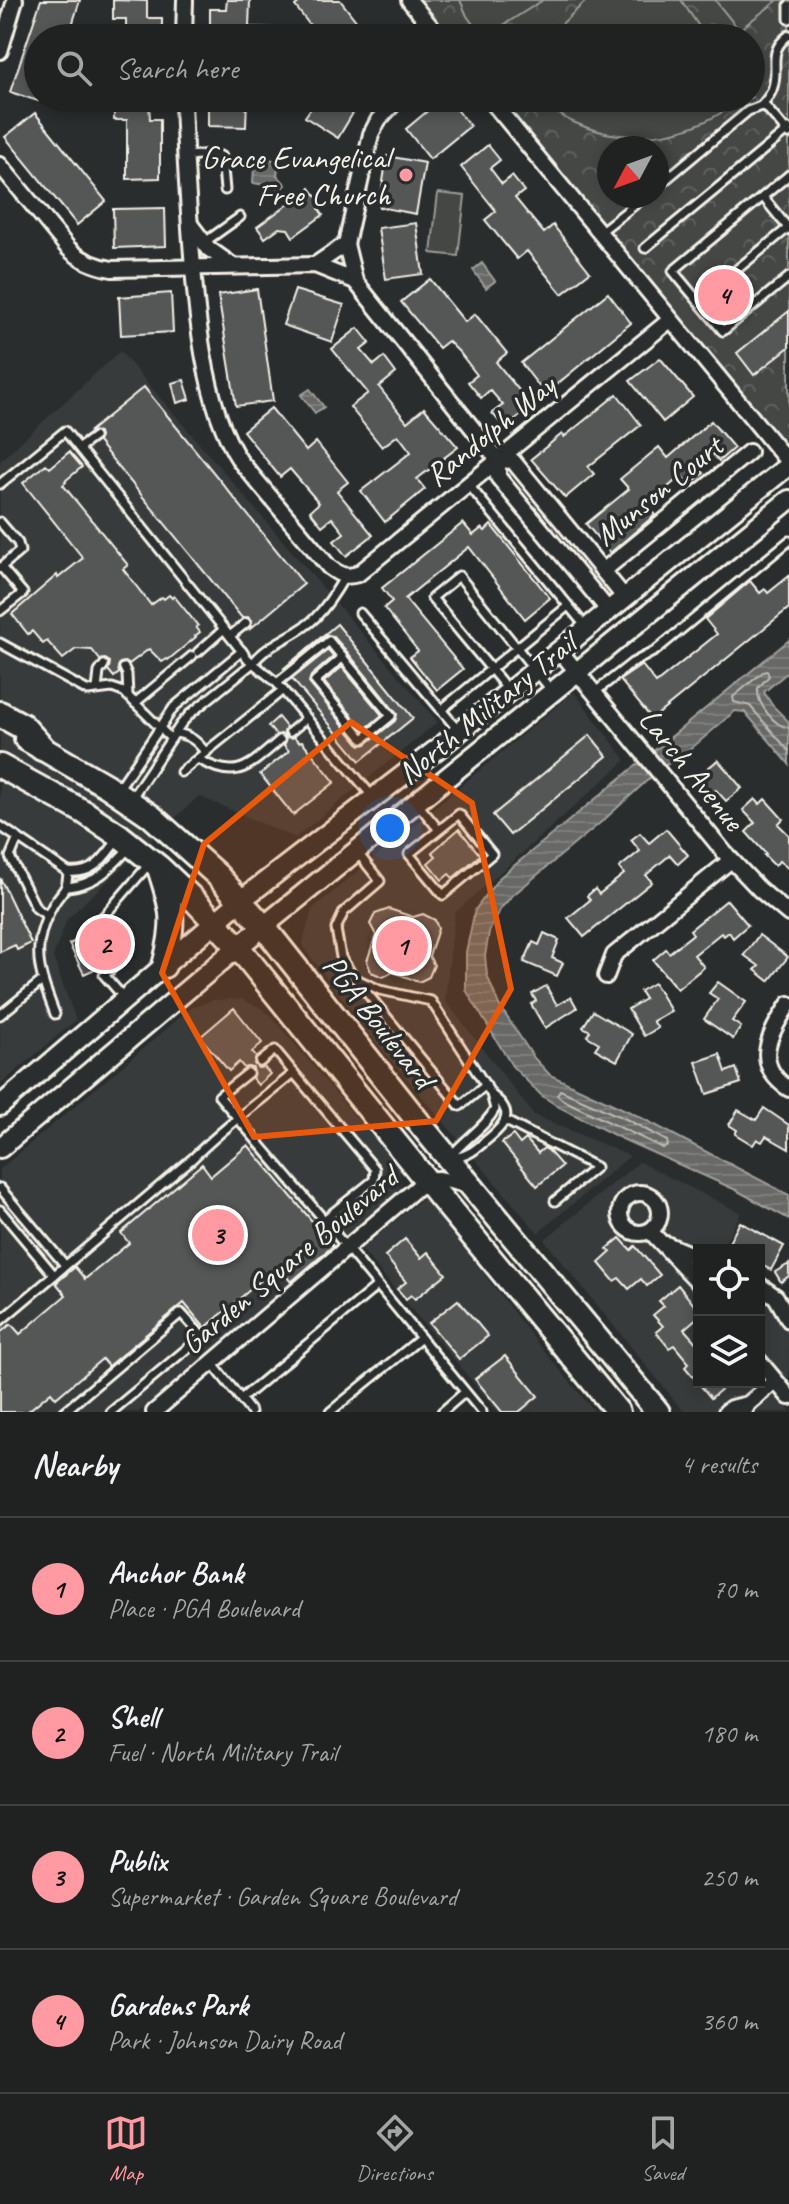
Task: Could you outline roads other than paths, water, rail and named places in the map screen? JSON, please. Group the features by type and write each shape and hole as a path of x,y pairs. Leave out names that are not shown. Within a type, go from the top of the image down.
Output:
{"highway":[{"path":"0,714 22,726 42,748"}],"main road":[{"name":"North Military Trail","path":"0,1106 240,901 459,732 789,464"},
{"name":"North Military Trail","path":"0,1148 238,947 789,501"},
{"name":"PGA Boulevard","path":"0,727 42,748 151,816 217,875 264,927 448,1159 658,1412"},
{"name":"PGA Boulevard","path":"0,766 84,812 126,841 155,864 215,922 618,1412"},
{"path":"155,864 173,918 164,966"},
{"path":"366,1105 382,1112 429,1156 448,1159"},
{"path":"534,1311 560,1322 638,1412"}],"street":[{"path":"0,51 15,0"},
{"path":"184,24 185,0"},
{"path":"409,0 429,24"},
{"path":"183,112 201,340 221,428 240,461 329,567 343,576"},
{"path":"386,112 371,134 346,244 355,281 498,460 498,477 609,611"},
{"path":"500,112 789,464"},
{"path":"0,165 68,248 93,265 112,269 315,265 355,281"},
{"path":"190,224 209,249 234,266"},
{"path":"315,265 346,244"},
{"name":"Randolph Way","path":"343,576 358,574 670,320"},
{"name":"Munson Court","path":"603,571 749,452"},
{"path":"498,460 513,461 625,598"},
{"name":"Larch Avenue","path":"560,651 731,860 789,914"},
{"path":"606,976 614,955 731,860"},
{"path":"789,1004 770,1035 767,1051 769,1067 789,1089"},
{"name":"Garden Square Boulevard","path":"154,1412 426,1180 439,1179 470,1185"},
{"path":"693,1255 655,1236 693,1277"},
{"path":"765,1289 776,1297 789,1320"},
{"path":"765,1368 789,1397"},
{"path":"726,1412 731,1408 746,1408 775,1381"}],"lane":[{"path":"789,5 789,19"},
{"path":"765,101 774,81 775,51 789,35"},
{"path":"645,248 788,131 765,107"},
{"path":"669,177 747,112"},
{"path":"185,156 216,154 222,157 225,190"},
{"path":"789,189 786,178 673,271 723,331 789,277"},
{"path":"698,301 788,228 763,197"},
{"path":"599,233 631,208"},
{"path":"205,242 240,217"},
{"path":"0,484 65,431 242,651 277,683 373,798"},
{"path":"79,448 94,437"},
{"path":"468,484 587,629"},
{"path":"0,522 18,543 20,551 1,567 23,593 0,611"},
{"path":"594,693 632,663 655,651 789,541"},
{"path":"123,797 190,714 261,653 314,619 334,594 343,576"},
{"path":"509,691 432,598 459,576 553,692"},
{"path":"441,710 568,606"},
{"path":"360,613 459,732"},
{"path":"135,703 195,654 246,623"},
{"path":"277,683 329,641 343,657 391,716 363,739 315,681 343,657"},
{"path":"0,643 88,691 112,688 128,696 159,727 173,736 187,734 206,753"},
{"path":"123,797 159,727 174,707 242,651"},
{"path":"97,689 99,672 104,665"},
{"path":"124,668 128,696"},
{"path":"181,772 283,690"},
{"path":"290,732 307,718"},
{"path":"198,759 211,767 237,771 251,764 280,740"},
{"path":"417,803 439,830"},
{"path":"459,814 492,854 443,895 409,854 439,830 459,814"},
{"path":"0,826 68,872 90,871 126,841"},
{"path":"18,838 10,857 36,908 48,916"},
{"path":"55,1014 38,961 41,931 54,902 68,887 99,878 126,841"},
{"path":"357,852 380,881 344,912 336,929 341,957 354,978 460,1106 486,1085"},
{"path":"104,933 98,923 155,864"},
{"path":"68,872 68,887"},
{"path":"113,952 118,963 104,975 125,999"},
{"path":"354,978 380,990 431,1001 491,1094 495,1109 490,1118 461,1142 448,1159"},
{"path":"0,1015 42,981"},
{"path":"260,1062 275,1050 375,1169 374,1180 324,1220"},
{"path":"248,1073 219,1096 482,1412"},
{"path":"0,1321 212,1139 294,1073"},
{"path":"448,1159 468,1156 506,1121 506,1110 491,1094"},
{"path":"506,1121 596,1167 555,1201"},
{"path":"0,1188 65,1265"},
{"path":"0,1210 54,1275"},
{"path":"241,1399 377,1286"},
{"path":"64,1412 181,1313 202,1336 111,1412"},
{"path":"330,1412 421,1338"},
{"path":"212,1363 251,1412"},
{"path":"442,1412 465,1392"}],"water":[{"path":"264,158 279,161 277,175 286,185 273,196 265,185 253,183 254,168 261,169"},
{"path":"482,263 495,281 486,288 473,270"},
{"path":"310,389 324,407 315,413 301,395"},
{"path":"789,640 789,671 764,692 789,722 789,764 745,712 735,711 679,759 663,766 513,895 501,908 489,932 485,956 487,975 499,1005 534,1058 550,1075 632,1113 789,1195 789,1219 736,1190 620,1138 541,1095 512,1066 466,990 466,952 475,910 499,878"}],"place":[{"name":"Grace Evangelical Free Church","path":"406,175"},
{"name":"Gardens Park","path":"724,295"},
{"name":"Shell","path":"105,944"},
{"name":"Anchor Bank","path":"402,946"},
{"name":"Publix","path":"218,1235"}]}
